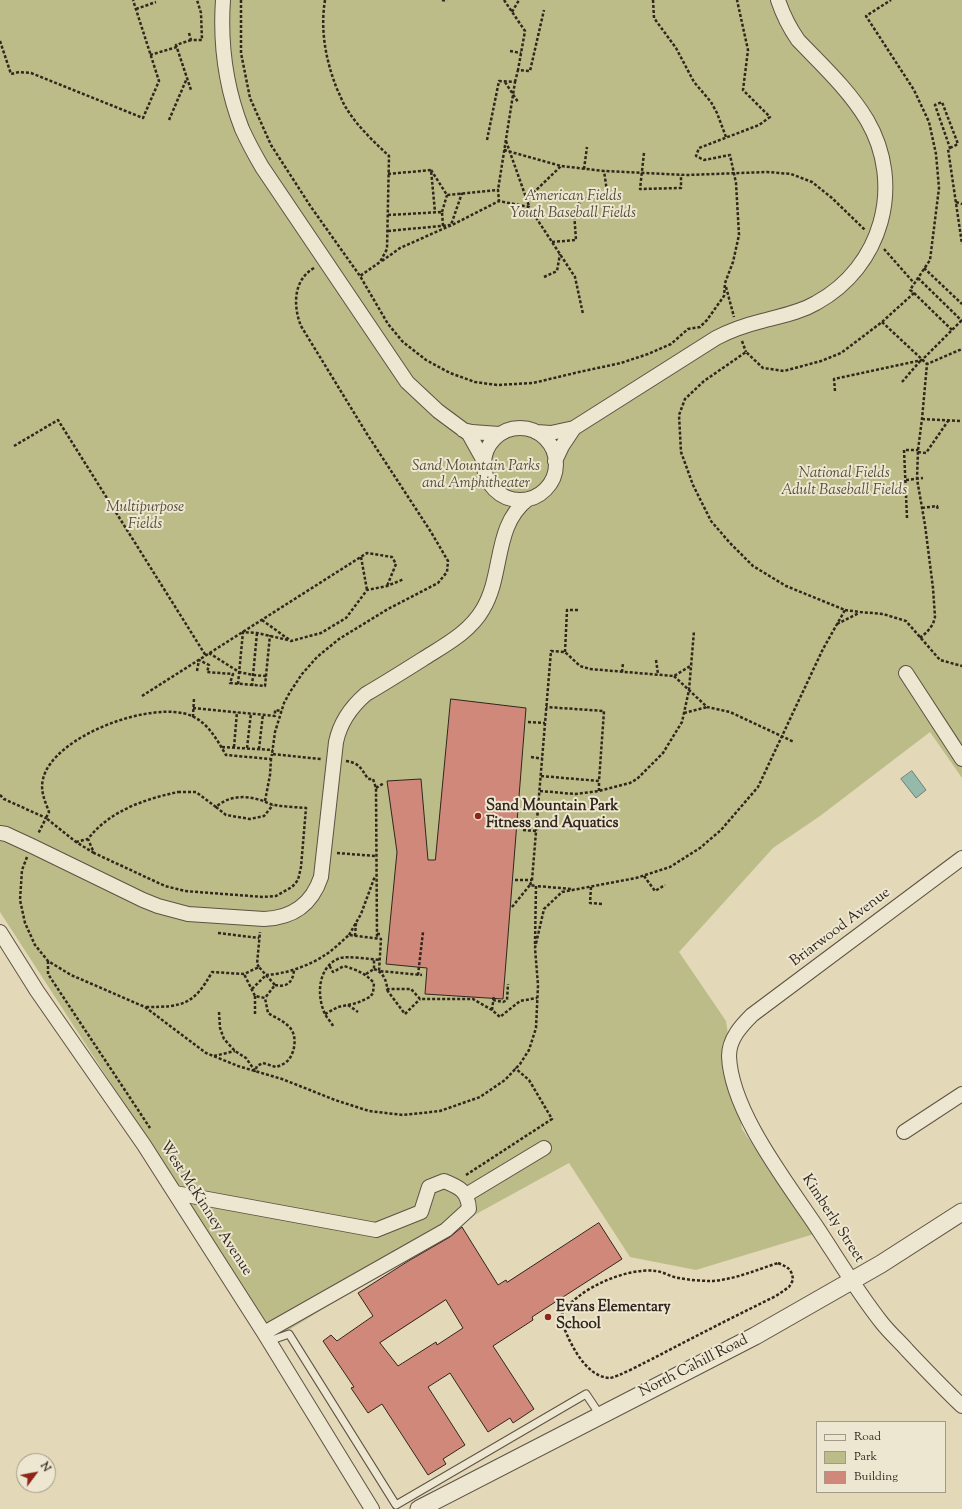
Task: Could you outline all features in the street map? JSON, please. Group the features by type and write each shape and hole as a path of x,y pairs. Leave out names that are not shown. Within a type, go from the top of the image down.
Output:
{"street":[{"path":"223,0 222,39 231,94 242,129 262,167 407,382 438,411 469,434 484,461"},
{"path":"536,432 550,444 555,455 556,468 553,480 546,490 536,497 524,500 512,500 500,495 491,486 485,476 484,461 485,452 490,442 499,434 509,429 521,428 536,432 551,433 574,428 716,338 737,328 788,315 828,296 854,273 875,240 880,227 885,199 883,159 877,139 858,106 794,35 778,0"},
{"path":"555,461 562,446 574,428"},
{"path":"463,430 499,434"},
{"path":"497,492 503,505 507,527"},
{"path":"0,833 6,834 32,846 158,906 188,914 264,919 274,918 294,912 311,897 317,889 321,877 338,732 344,720 359,701 457,637 475,620 489,599 507,527 512,515 519,506 528,499"},
{"path":"906,673 962,758"},
{"name":"Briarwood Avenue","path":"741,1026 752,1015 962,858"},
{"name":"West McKinney Avenue","path":"0,932 37,991 144,1145 175,1193 372,1509"},
{"name":"Kimberly Street","path":"741,1026 733,1039 729,1054 734,1085 752,1129 883,1324 939,1385 962,1406"},
{"path":"904,1132 962,1094"},
{"path":"466,1195 544,1148"},
{"path":"175,1193 376,1230 421,1212 429,1187 444,1180 457,1186 466,1195 469,1209 446,1230 266,1337"},
{"name":"North Cahill Road","path":"420,1509 755,1336 881,1264 962,1212"}],"lane":[{"path":"266,1337 290,1334 396,1505 586,1394 600,1415"}],"path":[{"path":"0,41 11,74 19,72 31,73 143,118 159,82 133,0"},
{"path":"150,55 177,47 176,45 191,40 202,40 201,13 197,0"},
{"path":"241,0 241,53 250,98 271,145 311,207 360,276 388,324 403,342 426,360 450,373 475,382 497,385 533,384 622,363 648,354 671,344 688,328 700,327 707,320 724,296 725,283 733,262 739,235 736,182 730,155 704,160 696,156 699,148 759,125 770,117 743,90 748,50 737,0"},
{"path":"325,0 323,37 330,71 344,106 364,131 389,156 388,249 380,262"},
{"path":"442,0 446,1"},
{"path":"499,200 498,190 504,150 525,31 504,0"},
{"path":"512,12 518,0"},
{"path":"653,0 654,18 676,48 694,82 711,102 726,137"},
{"path":"891,0 866,16 914,90 929,122 936,154 939,188 930,260 910,290 952,330"},
{"path":"136,9 156,2"},
{"path":"518,70 530,71 544,10"},
{"path":"189,33 191,40"},
{"path":"177,47 191,90"},
{"path":"510,51 521,53"},
{"path":"169,120 187,77"},
{"path":"488,140 499,81 515,82"},
{"path":"505,81 518,102"},
{"path":"950,148 958,144 942,102 935,105 950,148 948,149 962,244"},
{"path":"506,140 529,207 575,276 583,314"},
{"path":"584,168 587,147"},
{"path":"504,150 561,166 604,171 681,175 767,172 791,174 812,182 832,198 875,240 914,283"},
{"path":"644,153 640,173 640,189 681,188 681,175"},
{"path":"526,200 561,166"},
{"path":"388,174 431,170"},
{"path":"431,170 447,195 442,212 443,226"},
{"path":"431,170 435,212"},
{"path":"552,242 576,240 574,212 582,199 608,198 604,171"},
{"path":"447,195 498,190"},
{"path":"451,225 462,193"},
{"path":"360,276 400,248 451,225 499,200 529,207"},
{"path":"956,202 962,204"},
{"path":"388,215 442,212"},
{"path":"388,231 451,225"},
{"path":"265,801 270,775 275,732 290,692 302,674 317,657 339,639 382,613 438,583 447,572 448,561 431,532 367,434 301,326 296,314 296,297 302,279 309,270 341,250"},
{"path":"544,277 557,271 560,254"},
{"path":"924,268 962,304"},
{"path":"902,382 962,320 918,278"},
{"path":"914,293 882,322 841,353 820,361 784,371 763,368 746,352 704,381 685,399 678,415 682,452 693,485 711,521 753,566 786,586 845,610 883,614 906,622 940,660 962,666"},
{"path":"882,322 927,364"},
{"path":"927,364 962,349 962,354"},
{"path":"835,391 834,379 922,360"},
{"path":"920,638 933,624 935,617 934,588 916,479 927,364"},
{"path":"922,419 962,421"},
{"path":"14,446 58,420 206,656"},
{"path":"907,518 904,450 926,452 948,421"},
{"path":"906,480 924,478"},
{"path":"922,508 937,506 938,510"},
{"path":"142,696 367,553 392,557 396,564 387,586"},
{"path":"361,557 367,590"},
{"path":"243,632 257,633 291,641 321,633 346,618 367,590 387,586 404,579"},
{"path":"565,652 567,610 578,610"},
{"path":"536,948 544,910 562,892 644,876 670,867 700,848 721,830 758,786 836,624 845,610"},
{"path":"836,624 860,612"},
{"path":"262,620 291,641"},
{"path":"540,792 575,794 599,791 630,783 637,779 663,752 682,722 689,690 694,631"},
{"path":"238,684 243,632"},
{"path":"252,686 257,633"},
{"path":"199,660 209,665 207,672 233,674 230,683 265,686 270,636"},
{"path":"512,907 532,880 542,776 551,651 565,652 580,666 590,669 674,676 707,707"},
{"path":"209,654 240,672 253,676 266,676"},
{"path":"196,671 199,660"},
{"path":"656,660 658,674"},
{"path":"622,672 623,662"},
{"path":"674,676 692,665"},
{"path":"193,717 194,698"},
{"path":"546,707 604,711 599,791"},
{"path":"684,712 707,707 730,712 794,742"},
{"path":"193,708 251,712 274,716 274,710 282,711"},
{"path":"271,759 226,754 208,728 193,717 167,711 134,715 88,734 65,748 46,770 42,780 42,792 49,812 22,870 20,900 25,924 35,946 48,961 71,975 145,1007 206,1053 213,1056 282,1079 369,1112 403,1115 440,1111 480,1097 505,1080 529,1050 536,1028 538,985 536,948 536,886"},
{"path":"234,747 237,712"},
{"path":"247,748 251,712"},
{"path":"259,749 263,714"},
{"path":"528,722 545,723"},
{"path":"222,747 273,750"},
{"path":"272,754 355,762 362,769 368,779 373,779 376,788 378,808 376,856 377,939"},
{"path":"531,756 543,759"},
{"path":"542,776 599,781"},
{"path":"376,788 384,783"},
{"path":"76,842 88,839 103,824 119,813 156,796 178,792 196,792 226,815 250,819 264,816 273,805"},
{"path":"0,795 46,818 76,842 94,853 165,886 186,891 263,897 276,896 292,886 298,880 303,850 306,808 273,805 255,798 237,797 221,802 216,807"},
{"path":"523,830 536,831"},
{"path":"88,839 94,853"},
{"path":"303,850 376,856"},
{"path":"252,990 266,974 280,974 294,970 325,956 349,935 369,895 376,870"},
{"path":"644,876 655,892 665,885"},
{"path":"515,880 532,880"},
{"path":"530,884 536,886 577,890"},
{"path":"591,887 590,903 602,904"},
{"path":"355,936 356,923"},
{"path":"418,975 423,932"},
{"path":"218,933 259,938"},
{"path":"377,934 382,934"},
{"path":"349,935 382,939 379,971 387,984 387,989 405,1014 420,999"},
{"path":"333,1026 325,1014 319,994 321,978 330,963 341,957 380,960"},
{"path":"374,959 374,970"},
{"path":"48,961 48,974 153,1132"},
{"path":"325,1014 338,1007 357,1003 370,997 373,993 374,983 366,974 358,970 344,966 333,972 329,965"},
{"path":"145,1007 168,1007 188,1002 204,987 212,972 244,974 259,966 275,985 281,986 288,985 292,981 294,970"},
{"path":"366,974 374,970 422,975"},
{"path":"244,974 255,996 254,1014"},
{"path":"493,1000 503,1002 507,1000 508,984"},
{"path":"255,1071 257,1066 263,1063 276,1067 286,1063 292,1055 295,1043 292,1030 284,1022 268,1013 265,998 275,985"},
{"path":"387,989 411,990 420,999 473,999 492,1010 500,1017 520,1002 537,998"},
{"path":"492,1010 494,995"},
{"path":"255,996 265,998"},
{"path":"348,1005 358,1012"},
{"path":"219,1012 220,1028 224,1040 235,1051 246,1058 255,1071"},
{"path":"213,1056 235,1051"},
{"path":"466,1175 552,1119 530,1080 516,1068"},
{"path":"778,1263 788,1267 792,1272 794,1280 789,1287 776,1296 611,1378 597,1374 587,1366 575,1351 560,1317 570,1303 588,1290 620,1275 640,1270 656,1271 679,1278 711,1281 736,1278 778,1263"}],"green space":[{"name":"Sand Mountain Parks and Amphitheater","path":"0,0 962,0 962,778 930,732 820,816 773,848 679,952 726,1021 742,1129 814,1234 696,1270 630,1257 569,1163 478,1213 276,1338 0,912"}],"shaded area":[{"path":"912,771 926,790 916,798 901,779"}],"building":[{"name":"Sand Mountain Park Fitness and Aquatics","path":"451,699 526,708 503,999 425,994 427,968 386,964 397,852 387,781 421,779 428,860 435,860"},
{"path":"599,1223 622,1259 532,1317 533,1320 493,1346 534,1409 513,1423 510,1418 488,1432 450,1373 428,1387 465,1445 443,1459 446,1464 428,1475 382,1404 368,1413 351,1388 354,1387 323,1341 331,1335 337,1341 373,1316 358,1293 450,1237 462,1227 498,1285 506,1280 507,1282","holes":["446,1300 463,1328 437,1345 436,1342 398,1366 380,1343"]}],"place":[{"name":"Sand Mountain Park Fitness and Aquatics","path":"478,816"},
{"name":"Evans Elementary School","path":"548,1317"}],"park label":[{"name":"American Fields Youth Baseball Fields","path":"573,206"},
{"name":"National Fields Adult Baseball Fields","path":"844,482"},
{"name":"Multipurpose Fields","path":"145,516"}]}
